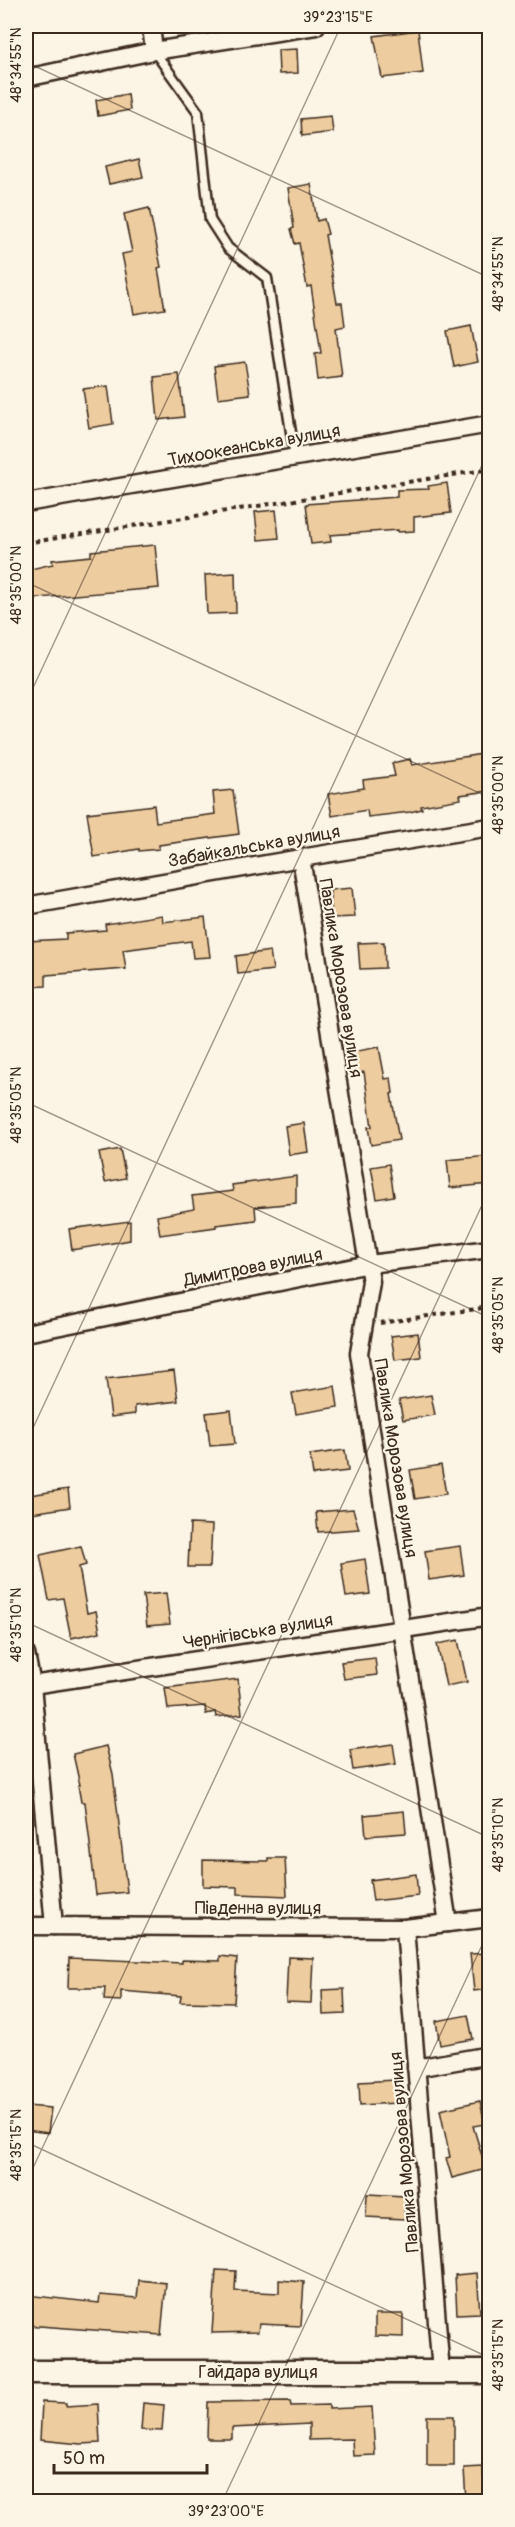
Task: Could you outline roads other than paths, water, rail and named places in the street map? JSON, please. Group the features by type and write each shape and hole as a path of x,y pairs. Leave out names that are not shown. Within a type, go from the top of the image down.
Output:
{"street":[{"path":"151,26 154,51"},
{"path":"26,78 154,51 316,26"},
{"name":"Тихоокеанська вулиця","path":"26,503 489,424"},
{"name":"Забайкальська вулиця","path":"26,906 489,828"},
{"name":"Павлика Морозова вулиця","path":"301,858 369,1264 371,1282 359,1353 448,1923"},
{"name":"Димитрова вулиця","path":"26,1333 369,1264 489,1249"},
{"name":"Чернігівська вулиця","path":"32,1685 489,1616"},
{"path":"26,1654 32,1685 54,1926"},
{"name":"Південна вулиця","path":"26,1926 405,1928 489,1918"},
{"name":"Павлика Морозова вулиця","path":"405,1928 441,2372"},
{"path":"416,2068 489,2055"},
{"name":"Гайдара вулиця","path":"26,2372 489,2372"}],"lane":[{"path":"154,51 198,112 210,220 228,248 267,278 295,458"}]}
